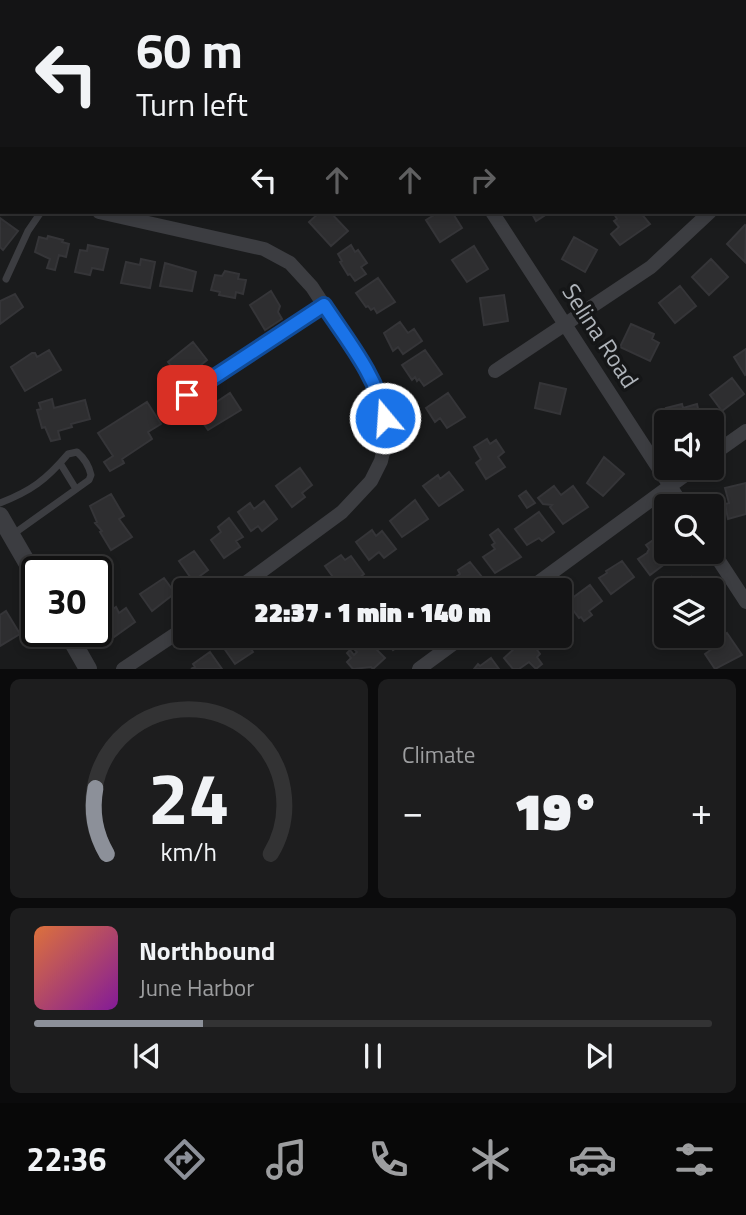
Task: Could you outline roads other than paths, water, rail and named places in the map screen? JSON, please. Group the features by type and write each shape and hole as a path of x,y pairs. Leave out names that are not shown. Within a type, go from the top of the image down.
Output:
{"street":[{"path":"108,214 264,249 290,263 307,280 324,305 370,376 381,398 386,439 381,461 371,481 359,497 342,512 252,578"},
{"name":"Selina Road","path":"493,214 675,494"},
{"path":"495,371 651,267 708,214"},
{"path":"724,447 746,431"},
{"path":"544,578 678,480"},
{"path":"4,526 22,556"},
{"path":"721,564 746,602"},
{"path":"123,669 173,636"},
{"path":"76,647 88,669"},
{"path":"419,669 448,648"}],"lane":[{"path":"6,279 40,214"},
{"path":"187,395 324,305"},
{"path":"0,503 27,492 68,454 77,452 91,475 89,480 76,489 4,526"},
{"path":"60,463 76,489"}]}
